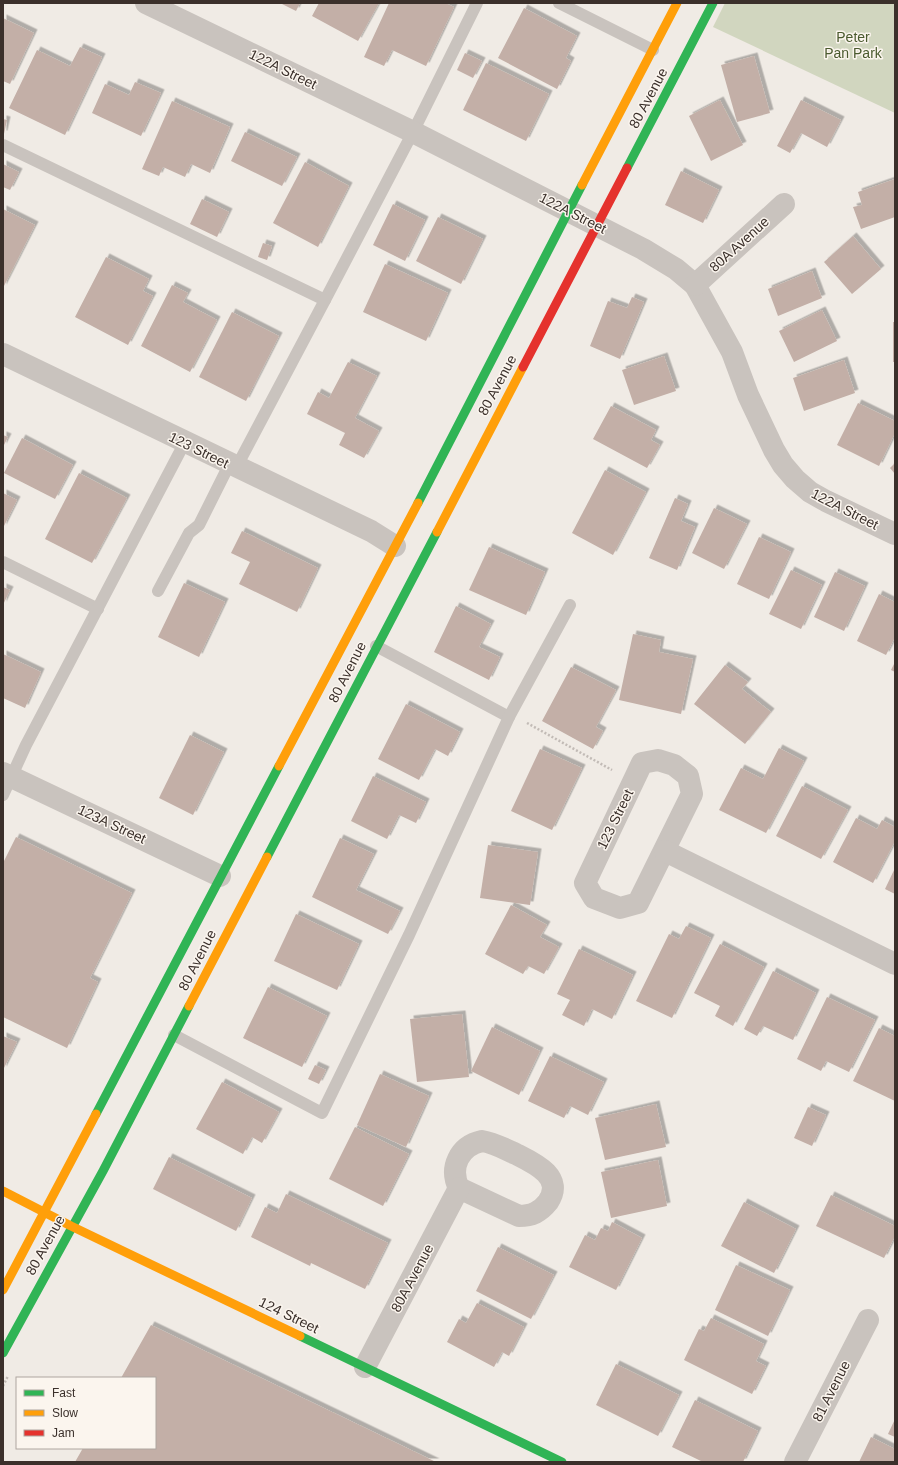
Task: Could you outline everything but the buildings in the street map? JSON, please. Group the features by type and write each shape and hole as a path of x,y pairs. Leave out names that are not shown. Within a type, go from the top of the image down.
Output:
{"main road":[{"name":"80 Avenue","path":"3,1290 43,1212 221,886 396,553 569,211 677,3"},
{"name":"80 Avenue","path":"3,1353 71,1226 103,1172 376,646 713,3"},
{"path":"375,632 376,646"},
{"path":"200,984 201,963"},
{"name":"124 Street","path":"3,1192 562,1462"}],"street":[{"name":"122A Street","path":"146,3 413,132 660,258 695,285 732,352 748,395 783,465 795,479 810,492 895,534"},
{"name":"80A Avenue","path":"695,285 784,204"},
{"name":"123 Street","path":"3,354 370,531 396,553"},
{"name":"123 Street","path":"658,760 674,765 688,776 692,794 665,851 638,903 620,908 594,898 585,882 642,763 658,760"},
{"name":"123A Street","path":"6,782 221,886"},
{"path":"665,851 895,964"},
{"name":"80A Avenue","path":"365,1367 459,1188"},
{"name":"81 Avenue","path":"795,1462 868,1320"}],"lane":[{"path":"158,591 189,533 199,525 233,466 325,300 413,132 477,3"},
{"path":"559,3 653,50"},
{"path":"3,144 325,300"},
{"path":"6,782 185,442"},
{"path":"3,562 98,609"},
{"path":"174,1035 322,1113 407,940 509,717 570,605"},
{"path":"376,646 509,717"}],"path":[{"path":"526,722 617,773"}],"green space":[{"name":"Peter Pan Park","path":"725,3 895,3 895,113 713,27"}],"traffic: fast":[{"path":"627,168 713,3"},
{"path":"418,503 582,185"},
{"path":"267,857 437,532"},
{"path":"96,1114 279,766"},
{"path":"3,1353 103,1171 189,1006"},
{"path":"300,1336 562,1462"}],"traffic: slow":[{"path":"582,185 677,3"},
{"path":"437,532 523,367"},
{"path":"279,766 418,503"},
{"path":"189,1006 267,857"},
{"path":"3,1290 96,1114"},
{"path":"3,1191 71,1226 300,1336"}],"traffic: jam":[{"path":"523,367 627,168"}]}
